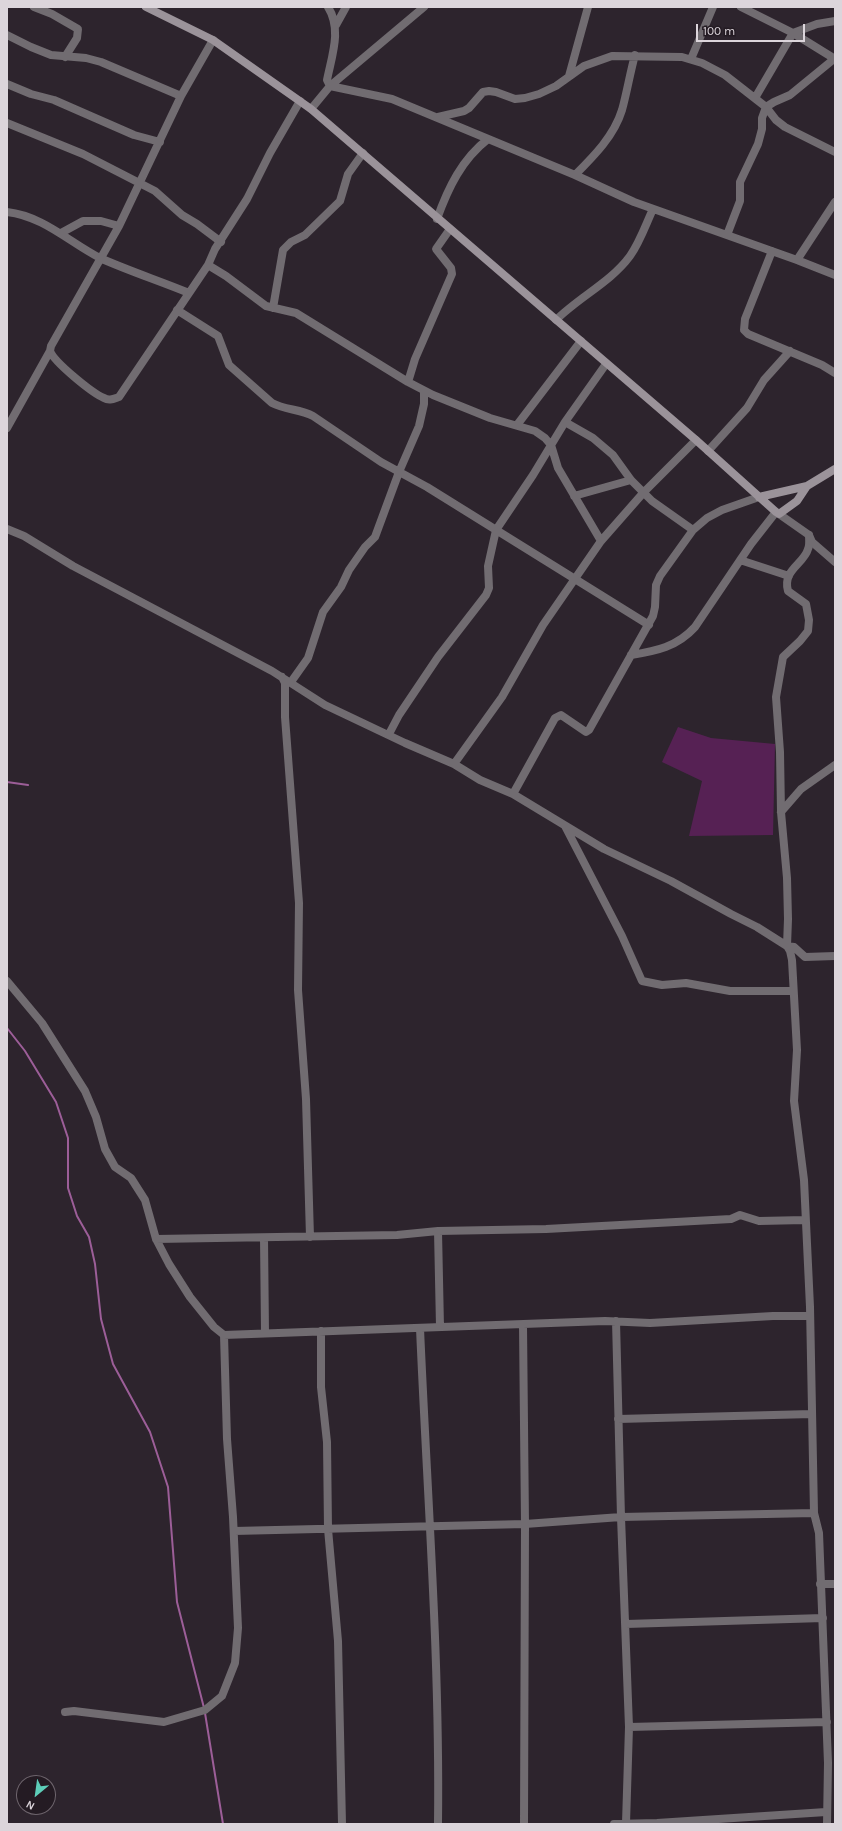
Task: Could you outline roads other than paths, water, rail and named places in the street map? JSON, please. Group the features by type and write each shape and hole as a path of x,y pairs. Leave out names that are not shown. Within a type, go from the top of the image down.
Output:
{"main road":[{"path":"146,7 213,40 311,109 437,219 696,440 778,513 797,501 807,486"},
{"path":"759,497 807,486 835,469"}],"street":[{"path":"34,7 52,14 78,30 77,38 65,57"},
{"path":"328,7 336,25 336,34 327,80 330,86"},
{"path":"336,25 346,7"},
{"path":"311,109 330,86 424,7"},
{"path":"569,76 588,7"},
{"path":"691,58 713,7"},
{"path":"727,235 740,201 740,182 758,144 762,129 762,118 766,107 790,95 834,59 793,33 741,7"},
{"path":"755,98 793,33 817,24 835,21"},
{"path":"7,36 51,55 86,58 101,62 181,96"},
{"path":"7,428 100,258 120,226 181,96 213,40"},
{"path":"438,117 464,111 470,108 483,92 496,92 515,99 539,94 556,86 584,66 612,56 634,55 691,58 725,75 766,107 776,120 785,127 835,152"},
{"path":"575,175 596,154 614,127 622,110 634,55"},
{"path":"7,84 31,94 54,100 134,135 160,142"},
{"path":"330,86 377,94 438,117 653,209 835,275"},
{"path":"50,351 54,359 92,391 104,399 111,400 119,397 208,265 220,242 247,199 270,153 300,101"},
{"path":"7,123 69,148 155,191 182,215 197,224 220,242"},
{"path":"437,219 444,198 456,175 475,149 488,139"},
{"path":"273,308 283,250 291,242 305,235 340,201 348,174 363,153"},
{"path":"797,260 835,202"},
{"path":"556,320 569,307 610,276 630,255 653,209"},
{"path":"7,212 19,214 44,224 100,258 189,292"},
{"path":"61,233 83,221 101,221 120,226"},
{"path":"408,382 415,359 452,274 451,268 436,249 450,229"},
{"path":"772,251 745,319 744,330 748,334 822,365 835,373"},
{"path":"208,265 226,276 266,306 296,313 424,391 480,414 535,432 551,445 558,468 601,541"},
{"path":"177,310 218,336 229,365 266,398 280,407 304,411 314,416 366,453 427,487 649,625"},
{"path":"517,425 581,342"},
{"path":"708,451 747,408 764,380 790,351"},
{"path":"389,734 399,715 434,664 486,595 488,588 488,566 496,530 565,422 606,364"},
{"path":"291,682 308,658 323,612 341,587 349,570 365,547 375,537 399,472 419,426 424,404 424,391"},
{"path":"565,422 593,438 613,455 631,480 660,507 693,530"},
{"path":"454,764 502,697 543,625 601,541 644,492 696,440"},
{"path":"574,496 631,480"},
{"path":"513,794 555,718 561,716 586,732 590,730 649,625 655,607 656,585 660,576 693,530 707,518 722,510 759,497"},
{"path":"631,656 660,650 686,637 695,627 762,528 778,513 809,535 812,542 835,562"},
{"path":"7,529 24,536 74,566 282,677 325,705 454,764 480,780 513,794 565,826 624,859 652,871 757,927 787,946 794,947 807,957 816,955 835,956"},
{"path":"809,535 808,549 789,576 787,582 788,591 806,604 809,620 808,631 804,637 783,657 776,697 780,752 781,812 787,870 787,946 790,951 797,1050 794,1101 804,1180 810,1316 814,1513 818,1533 827,1722 832,1762 826,1824"},
{"path":"740,560 789,576"},
{"path":"282,677 285,683 285,717 299,903 298,990 306,1099 310,1237"},
{"path":"781,812 800,790 835,765"},
{"path":"565,826 622,936 642,981 662,985 686,983 730,991 793,991"},
{"path":"7,981 42,1023 85,1091 96,1117 105,1149 115,1167 132,1178 145,1200 156,1239 169,1264 190,1297 214,1327 224,1335 616,1321 650,1323 746,1317 810,1316"},
{"path":"156,1239 397,1235 438,1231 546,1229 731,1219 740,1215 759,1221 805,1220"},
{"path":"438,1231 440,1327"},
{"path":"264,1238 265,1333"},
{"path":"616,1321 621,1517 630,1727 626,1824"},
{"path":"523,1325 526,1524 524,1824"},
{"path":"420,1328 437,1669 439,1737 438,1824"},
{"path":"321,1332 322,1387 327,1442 328,1528 337,1635 342,1824"},
{"path":"65,1712 74,1711 164,1722 204,1710 222,1696 235,1663 238,1628 234,1531 227,1439 224,1335"},
{"path":"618,1419 812,1414"},
{"path":"234,1531 429,1525 526,1524 621,1517 814,1513"},
{"path":"820,1584 835,1584"},
{"path":"626,1624 823,1618"},
{"path":"630,1727 827,1722"},
{"path":"614,1824 826,1812"}],"waterway":[{"path":"7,782 28,785"},
{"path":"7,1028 25,1051 56,1102 68,1138 68,1188 77,1216 89,1237 95,1264 101,1319 113,1364 150,1432 168,1487 177,1602 204,1708"},
{"path":"205,1713 223,1824"}]}
